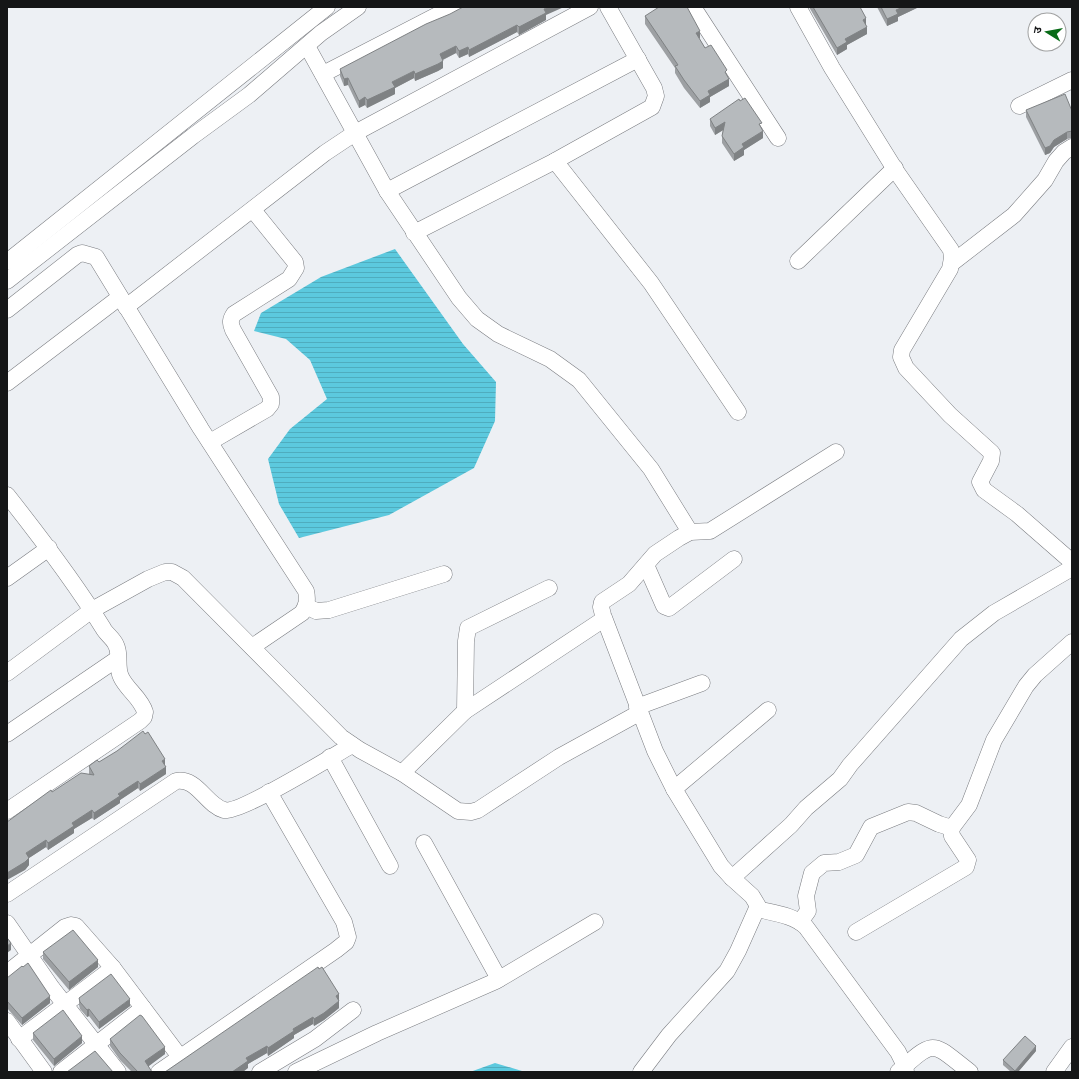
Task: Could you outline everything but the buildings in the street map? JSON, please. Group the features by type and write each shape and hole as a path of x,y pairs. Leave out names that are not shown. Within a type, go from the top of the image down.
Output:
{"street":[{"path":"7,262 308,13 327,7"},
{"path":"7,281 192,136 249,95 321,33 358,7"},
{"path":"323,74 452,7"},
{"path":"7,383 253,210 325,153 355,132 590,7"},
{"path":"414,232 555,161 652,107 655,102 654,88 608,7"},
{"path":"693,7 778,138"},
{"path":"798,7 832,68 895,168 950,250 952,263"},
{"path":"308,13 321,33"},
{"path":"307,46 387,191 459,298 478,319 507,339 550,359 565,368 579,380 651,469 690,532"},
{"path":"387,191 638,59"},
{"path":"1019,106 1071,83"},
{"path":"1072,147 1064,152 1056,161 1044,180 1014,215 952,263 945,278 902,350 903,363 931,396 992,453 991,461 980,482 984,490 1017,514 1072,562"},
{"path":"555,161 651,283 738,412"},
{"path":"798,261 895,168"},
{"path":"210,442 267,409 271,404 271,397 230,323 234,314 289,279 296,268 295,262 253,210"},
{"path":"7,310 82,253 96,257 210,442 306,591 308,599 302,613 252,647"},
{"path":"641,1072 669,1035 727,971 738,951 757,908 756,901 732,878 710,850 674,789 654,751 604,619 601,610 602,602 629,584 658,551 690,532 710,531 836,452"},
{"path":"7,495 50,548 104,630 116,645 120,676 144,709 144,717 7,811"},
{"path":"7,578 50,548"},
{"path":"646,565 664,606 669,608 734,559"},
{"path":"732,878 791,825 806,808 842,776 961,639 994,613 1072,568"},
{"path":"7,673 92,610 158,574 172,572 183,578 329,726 352,745 402,773 449,806 458,811 471,812 478,810 558,757 638,710 702,683"},
{"path":"306,606 316,611 329,610 444,574"},
{"path":"465,710 466,641 468,628 548,588"},
{"path":"402,773 465,710 604,619"},
{"path":"856,932 966,867 968,860 952,836 952,828 969,805 994,740 1026,686 1034,675 1072,642"},
{"path":"7,734 117,659"},
{"path":"674,789 768,710"},
{"path":"7,894 176,781 186,781 225,810 237,808 269,792 352,745"},
{"path":"330,757 390,866"},
{"path":"159,1072 336,950 346,942 348,937 344,922 269,792"},
{"path":"800,922 808,911 806,896 812,873 824,864 839,862 856,855 871,827 908,812 916,813 939,824 952,828"},
{"path":"424,843 499,979"},
{"path":"757,908 800,922 839,970 876,1024 898,1052 903,1070"},
{"path":"296,1072 378,1033 499,979 595,922"},
{"path":"7,923 52,988 65,1002 118,1072"},
{"path":"7,973 65,926 70,925 80,929 113,968 180,1057"},
{"path":"19,1039 65,1002 113,968"},
{"path":"61,1072 143,1008"},
{"path":"260,1072 315,1040 353,1010"},
{"path":"7,1021 44,1072"},
{"path":"903,1070 923,1049 933,1047 941,1049 970,1072"},
{"path":"1054,1072 1072,1047"}],"water":[{"path":"395,249 463,344 496,382 495,421 474,468 389,515 299,538 279,504 268,459 290,429 327,399 310,360 286,339 254,331 261,313 321,277"},
{"path":"495,1063 522,1071 523,1072 470,1072"}]}
